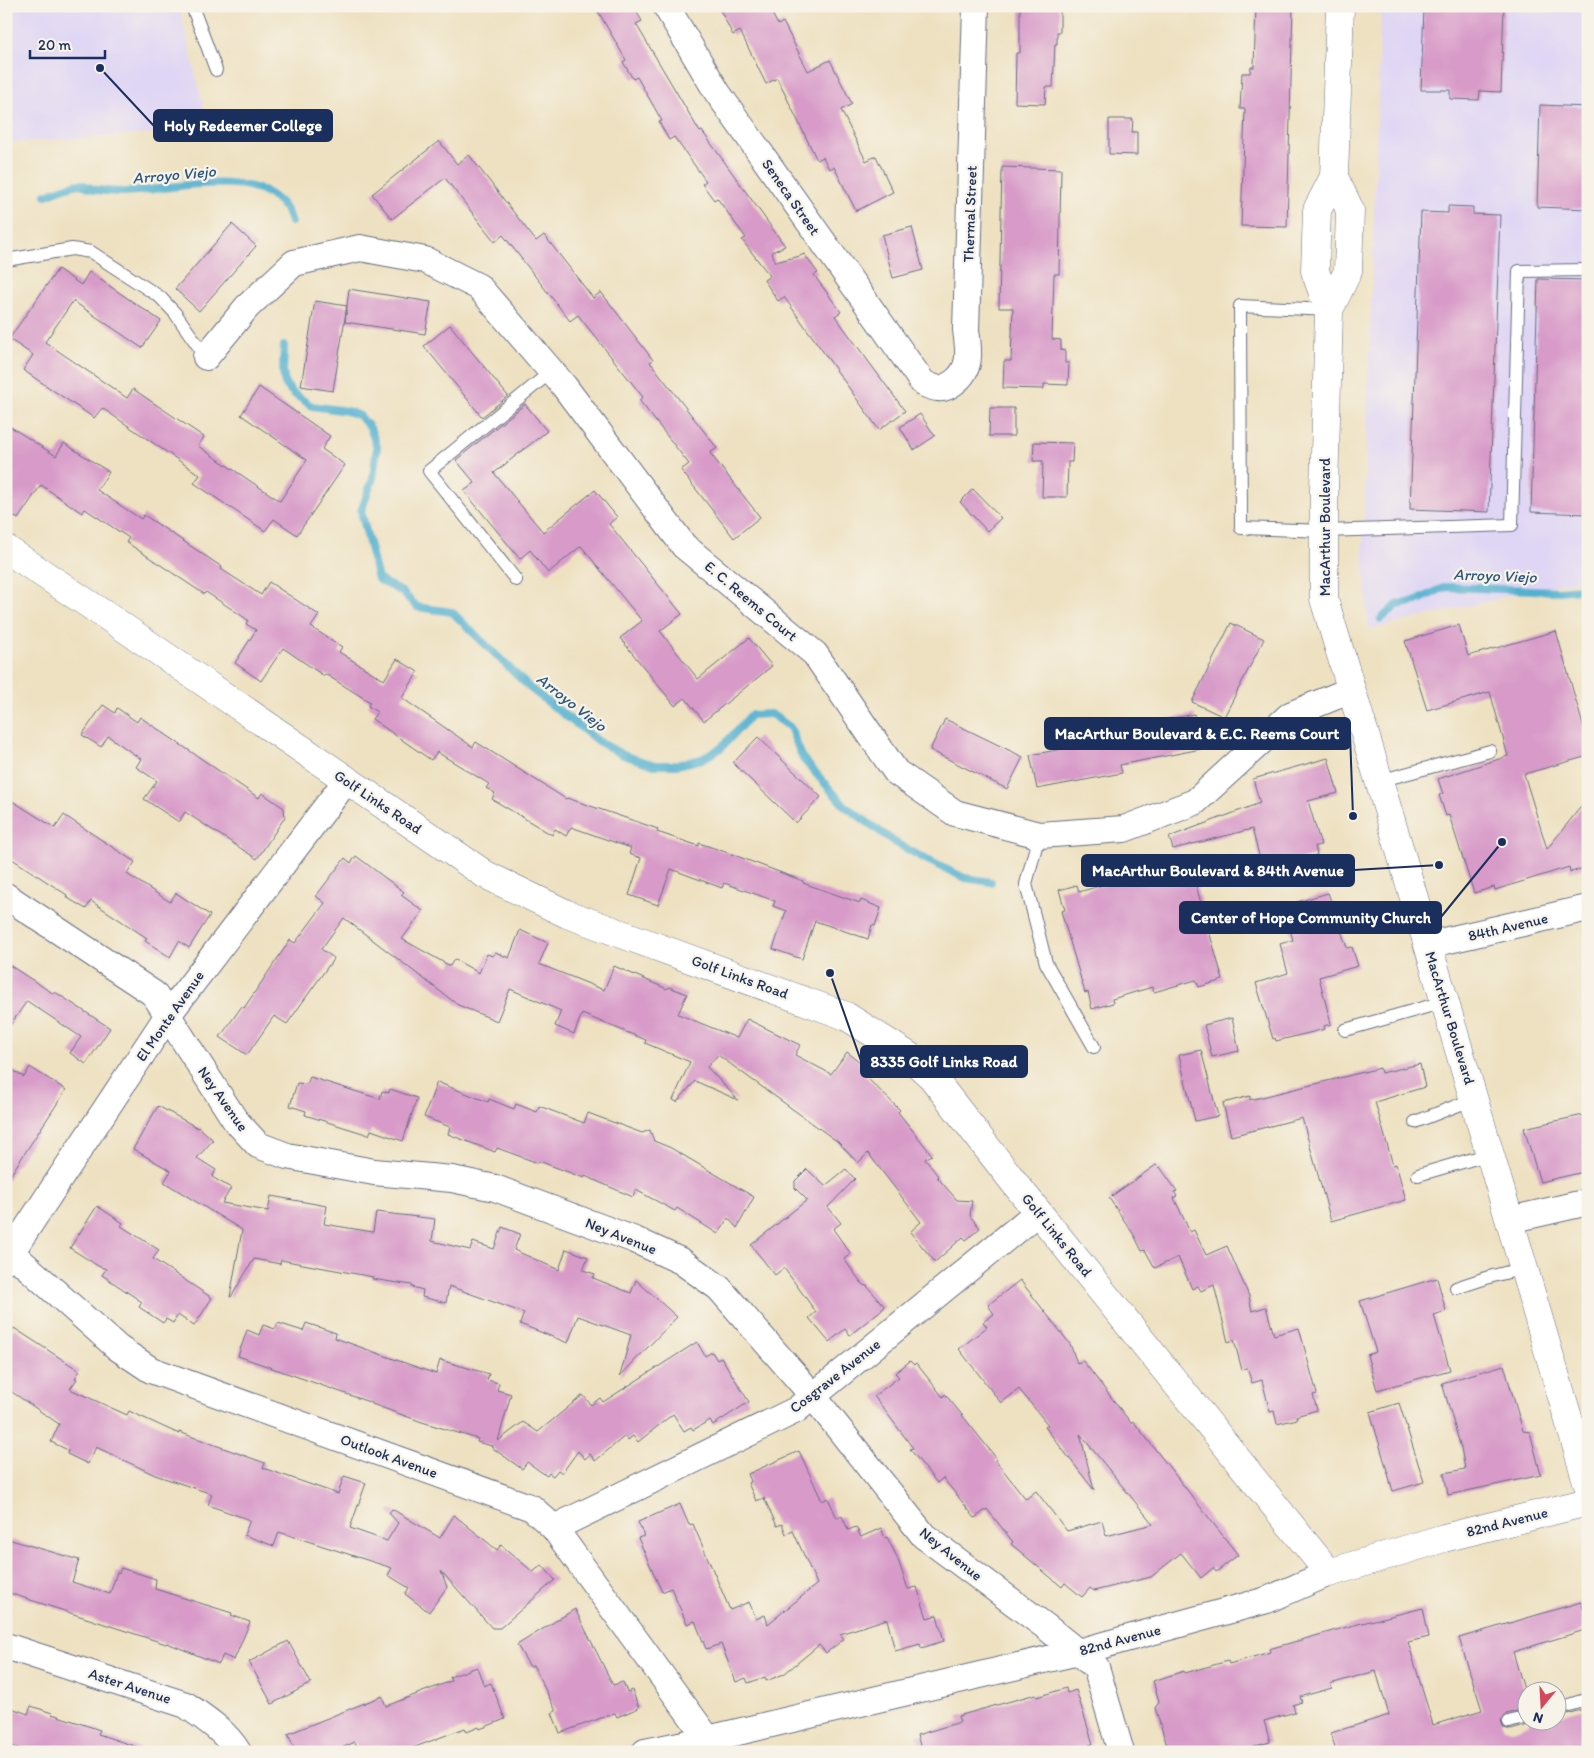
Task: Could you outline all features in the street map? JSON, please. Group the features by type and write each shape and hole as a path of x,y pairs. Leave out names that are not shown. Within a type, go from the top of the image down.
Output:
{"street":[{"name":"Seneca Street","path":"666,6 716,92 923,383"},
{"name":"Thermal Street","path":"923,383 938,388 949,386 958,380 965,371 969,361 966,330 976,6"},
{"name":"MacArthur Boulevard","path":"1340,6 1334,177 1350,210 1348,271 1330,310 1324,599 1588,1485"},
{"name":"E. C. Reems Court","path":"206,357 247,307 294,263 360,248 425,260 479,287 552,371 684,546 815,654 896,772 955,813 1039,836 1124,829 1195,802 1290,715 1351,690"},
{"name":"Golf Links Road","path":"6,549 124,627 346,781 486,875 567,914 846,1016 908,1056 932,1077 1329,1574"},
{"name":"El Monte Avenue","path":"8,1253 168,1014 346,781"},
{"name":"Ney Avenue","path":"6,896 154,994 234,1120 258,1145 287,1156 306,1160 374,1172 452,1179 495,1188 635,1240 681,1261 719,1288 813,1396 924,1536 1096,1666 1121,1752"},
{"name":"84th Avenue","path":"1427,945 1588,908"},
{"path":"1510,1220 1588,1202"},
{"name":"Cosgrave Avenue","path":"554,1528 790,1413 1038,1212"},
{"name":"Outlook Avenue","path":"8,1253 118,1348 151,1370 532,1508 554,1528 708,1739"},
{"name":"82nd Avenue","path":"645,1752 708,1739 1078,1652 1268,1600 1329,1574 1444,1538 1588,1502"},
{"name":"Aster Avenue","path":"6,1646 186,1705 210,1722 234,1745 238,1752"}],"lane":[{"path":"192,6 216,70"},
{"path":"6,260 72,249 91,252 160,297 175,313 206,357"},
{"path":"1330,310 1240,306 1241,528 1324,531 1512,525 1519,271 1588,270"},
{"path":"516,580 429,471 552,371"},
{"path":"1379,781 1490,751"},
{"path":"1039,836 1026,884 1046,963 1094,1047"},
{"path":"1345,1030 1444,1002"},
{"path":"1415,1122 1474,1099"},
{"path":"1418,1174 1490,1154"},
{"path":"1456,1288 1524,1268"},
{"path":"1566,1705 1588,1699"},
{"path":"1509,1722 1516,1720"}],"shaded area":[{"path":"6,6 179,6 209,130 6,143"},
{"path":"1381,6 1588,6 1588,577 1369,630 1363,546"}],"building":[{"path":"595,6 633,6 642,21 636,24 700,132 702,131 785,246 772,252 775,262 804,254 818,273 814,275 841,312 835,316 905,411 879,430 784,297 778,301 764,280 770,276 742,240 746,238 717,198 714,200 702,184 706,181 674,137 669,140 659,122 662,121 637,77 633,79 623,62 626,60"},
{"path":"718,6 768,6 778,25 783,22 808,71 830,60 852,104 841,110 866,161 876,156 893,192 856,211 834,167 829,169 823,157 817,160 777,78 766,84 740,31 733,35"},
{"path":"1020,6 1058,6 1060,11 1060,32 1057,32 1057,44 1055,44 1053,87 1046,87 1045,104 1015,103 1016,53 1020,53"},
{"path":"1256,6 1293,6 1287,227 1241,226 1245,109 1240,109 1242,73 1250,73 1251,67 1254,67"},
{"path":"1424,6 1504,6 1501,92 1480,91 1479,100 1450,99 1450,90 1421,90"},
{"path":"1540,105 1588,107 1588,209 1537,207"},
{"path":"1109,119 1133,119 1132,132 1137,132 1137,155 1109,154"},
{"path":"439,141 457,164 469,155 536,241 544,235 593,298 601,292 653,360 650,362 717,448 710,453 760,517 734,538 681,470 689,464 639,400 643,397 578,315 570,321 503,235 495,242 445,178 392,219 372,194"},
{"path":"1002,167 1061,169 1059,274 1054,274 1052,339 1061,340 1061,350 1065,351 1065,363 1069,363 1068,385 1044,384 1044,389 1003,388 1004,361 1011,361 1013,308 999,308"},
{"path":"1448,206 1473,207 1473,214 1500,215 1489,512 1410,509 1421,212 1448,213"},
{"path":"232,224 256,246 199,311 175,289"},
{"path":"912,227 923,270 893,278 882,235"},
{"path":"58,269 81,285 89,272 161,321 142,348 73,301 45,342 127,398 133,389 204,437 198,446 280,501 307,460 241,415 259,387 330,436 322,449 345,465 297,535 274,519 265,531 194,483 200,475 102,408 94,418 23,370 33,355 9,339"},
{"path":"1538,279 1588,280 1588,514 1531,512"},
{"path":"349,289 431,302 425,334 345,322"},
{"path":"315,301 347,306 333,391 301,386"},
{"path":"450,325 508,396 482,417 424,346"},
{"path":"525,404 547,431 494,473 543,532 595,490 617,517 609,524 682,614 660,631 698,679 749,638 772,666 704,721 685,698 675,706 620,638 642,621 581,546 548,573 530,550 520,559 464,491 475,483 456,460"},
{"path":"990,408 1014,408 1014,436 989,436"},
{"path":"920,414 935,436 914,450 900,427"},
{"path":"6,424 56,456 64,443 109,472 97,490 141,519 144,515 261,595 269,582 319,615 311,627 342,647 339,652 384,680 397,659 418,672 402,698 473,747 476,742 566,799 658,829 657,832 699,846 699,843 734,855 803,881 803,883 860,903 861,900 881,908 875,926 872,925 868,939 815,921 802,959 773,949 786,911 773,906 775,901 724,883 722,888 671,869 658,905 629,895 641,858 629,854 631,848 571,827 566,836 555,829 552,835 492,799 495,793 486,788 489,784 437,752 431,760 372,719 377,712 368,706 370,702 325,674 324,676 283,648 261,681 235,663 256,630 246,624 248,620 206,592 204,594 126,542 129,538 85,509 82,513 41,485 18,519 6,511"},
{"path":"1034,442 1073,443 1072,462 1068,462 1067,497 1042,497 1043,461 1033,461"},
{"path":"973,489 1001,518 987,531 960,502"},
{"path":"1231,623 1264,639 1224,717 1192,702"},
{"path":"1459,625 1468,656 1556,631 1588,743 1588,756 1524,774 1547,849 1588,798 1588,867 1570,872 1569,867 1495,890 1494,887 1474,893 1449,815 1446,816 1439,795 1443,794 1438,779 1508,756 1490,692 1427,710 1405,641"},
{"path":"103,705 115,713 117,708 137,722 140,717 259,798 262,793 284,808 285,817 257,859 185,812 179,822 144,799 157,781 136,767 141,759 108,736 101,747 82,735"},
{"path":"1194,714 1201,749 1120,765 1122,773 1037,789 1030,755 1110,740 1108,731"},
{"path":"945,719 1023,757 1007,789 930,750"},
{"path":"758,737 821,797 796,823 733,763"},
{"path":"1328,758 1338,793 1308,801 1321,845 1315,846 1317,855 1263,870 1252,829 1173,849 1169,837 1260,803 1253,779"},
{"path":"6,797 55,828 64,815 135,862 127,874 170,902 176,893 210,915 189,948 179,941 170,957 145,941 147,938 91,901 86,909 6,855"},
{"path":"356,856 404,892 401,895 423,911 402,939 450,966 454,959 479,973 487,954 493,956 495,952 509,958 520,930 548,943 539,964 604,990 614,966 667,989 669,987 687,994 678,1014 737,1038 747,1019 800,1045 795,1055 831,1074 847,1052 864,1065 860,1071 900,1110 898,1112 932,1155 925,1159 937,1177 957,1200 972,1201 970,1216 980,1228 966,1240 963,1237 935,1262 910,1232 921,1222 868,1153 858,1163 838,1142 718,1055 707,1067 738,1100 695,1081 677,1102 673,1100 690,1062 645,1043 646,1040 582,1014 574,1034 555,1026 561,1011 510,989 497,1021 458,1005 344,918 321,949 334,958 287,1024 274,1016 247,1055 220,1037 242,1006 244,1008 290,940 295,943 325,903 316,896 345,858 351,863"},
{"path":"1189,861 1223,980 1199,987 1196,980 1154,992 1152,987 1112,999 1113,1003 1092,1009 1088,992 1085,993 1061,911 1065,910 1059,890 1077,885 1079,892 1123,879 1125,884 1165,873 1164,868"},
{"path":"1328,893 1347,948 1352,947 1358,966 1319,977 1331,1024 1324,1026 1325,1029 1276,1041 1275,1038 1273,1039 1256,983 1288,973 1280,944 1293,940 1283,906"},
{"path":"6,963 110,1028 86,1064 70,1053 81,1037 27,1001 6,1031"},
{"path":"1232,1018 1239,1051 1212,1057 1204,1025"},
{"path":"1201,1050 1218,1116 1195,1121 1179,1055"},
{"path":"1420,1064 1425,1087 1375,1102 1393,1165 1396,1164 1406,1200 1331,1221 1302,1118 1231,1136 1223,1103 1250,1096 1250,1100 1380,1068 1381,1073"},
{"path":"6,1066 24,1077 30,1067 66,1090 6,1182"},
{"path":"310,1077 380,1099 382,1091 389,1093 390,1089 417,1098 403,1141 371,1130 369,1135 305,1115 306,1111 290,1106 297,1083 307,1084"},
{"path":"437,1082 488,1102 489,1099 514,1109 516,1104 537,1112 539,1106 584,1123 588,1113 642,1133 650,1130 654,1141 671,1148 754,1197 737,1228 728,1218 718,1234 677,1208 675,1211 636,1190 633,1197 585,1176 584,1178 497,1148 495,1152 448,1134 450,1127 424,1117"},
{"path":"158,1106 199,1127 213,1140 197,1158 216,1170 212,1177 231,1188 222,1203 268,1211 271,1196 327,1206 324,1224 373,1232 376,1212 435,1219 432,1241 470,1250 473,1242 494,1249 502,1227 520,1234 514,1250 559,1270 566,1249 588,1257 583,1270 595,1274 593,1278 631,1293 636,1280 677,1317 620,1376 631,1335 578,1316 568,1343 520,1324 524,1313 449,1286 446,1303 422,1297 423,1290 412,1287 412,1285 372,1279 373,1277 281,1260 280,1264 254,1259 230,1297 242,1230 164,1182 171,1171 133,1149"},
{"path":"1588,1114 1588,1171 1540,1182 1524,1128"},
{"path":"1156,1165 1160,1167 1177,1191 1174,1192 1177,1196 1174,1198 1190,1232 1194,1230 1206,1255 1227,1246 1249,1296 1252,1311 1266,1307 1274,1335 1299,1328 1317,1394 1313,1395 1317,1410 1296,1416 1297,1419 1277,1424 1274,1411 1270,1412 1262,1380 1252,1383 1247,1368 1242,1370 1234,1340 1228,1342 1214,1285 1201,1291 1198,1286 1192,1289 1178,1257 1155,1268 1145,1250 1142,1251 1134,1235 1109,1198"},
{"path":"807,1169 825,1186 846,1169 855,1179 828,1207 841,1223 833,1229 851,1254 844,1259 863,1285 867,1286 885,1307 850,1335 845,1329 829,1342 809,1318 816,1312 784,1268 775,1275 751,1245 807,1200 795,1188 795,1181"},
{"path":"97,1206 123,1223 121,1226 159,1250 153,1259 212,1298 194,1326 178,1315 173,1323 166,1319 163,1323 139,1307 142,1302 102,1275 106,1269 70,1248"},
{"path":"1437,1278 1446,1311 1434,1315 1450,1370 1377,1390 1367,1355 1376,1352 1360,1301"},
{"path":"1020,1280 1070,1344 1077,1363 1083,1361 1131,1423 1133,1421 1238,1555 1216,1572 1213,1568 1201,1578 1181,1553 1151,1577 1094,1591 1090,1588 1082,1597 1065,1583 1062,1587 1011,1544 1013,1542 987,1509 975,1518 943,1478 937,1483 910,1449 913,1448 874,1396 899,1377 895,1373 910,1361 914,1365 916,1363 943,1397 945,1394 962,1415 1026,1499 1036,1491 1067,1531 1102,1521 1106,1536 1153,1524 1080,1434 1094,1490 1045,1427 1048,1425 1019,1389 1001,1403 959,1349 987,1327 983,1322 994,1314 988,1305"},
{"path":"278,1323 303,1331 306,1323 336,1333 335,1338 436,1374 440,1360 489,1374 487,1380 499,1383 497,1390 511,1394 498,1441 523,1422 538,1432 583,1395 591,1405 600,1398 603,1402 697,1342 705,1356 712,1352 717,1360 721,1357 749,1402 713,1425 710,1420 693,1430 691,1427 684,1431 673,1414 638,1442 633,1436 628,1440 625,1436 595,1461 590,1454 585,1459 578,1451 562,1473 558,1470 553,1476 549,1473 547,1476 527,1462 522,1469 492,1446 477,1442 478,1439 422,1422 238,1356 247,1330 259,1335 263,1325 275,1329"},
{"path":"14,1328 80,1371 70,1389 127,1415 129,1411 179,1434 179,1432 265,1463 263,1468 338,1494 344,1476 366,1483 350,1528 387,1541 398,1523 389,1513 392,1509 440,1538 454,1515 497,1550 501,1545 533,1572 542,1565 555,1580 500,1628 492,1628 441,1571 447,1587 429,1612 405,1594 409,1588 388,1575 392,1568 279,1532 274,1546 244,1535 250,1520 208,1505 212,1494 155,1475 96,1447 88,1464 67,1454 68,1450 51,1442 59,1424 6,1388 6,1340"},
{"path":"1504,1365 1523,1431 1530,1432 1541,1475 1448,1495 1444,1473 1465,1469 1461,1448 1442,1383"},
{"path":"1399,1403 1424,1482 1393,1491 1370,1412"},
{"path":"799,1451 822,1501 828,1498 837,1518 842,1516 848,1530 856,1527 861,1537 881,1528 897,1557 908,1589 917,1587 927,1618 937,1615 944,1641 921,1648 920,1644 895,1651 887,1619 840,1634 844,1639 826,1653 819,1645 784,1674 766,1681 765,1677 748,1683 746,1678 736,1682 721,1644 706,1649 695,1621 687,1624 671,1588 662,1592 638,1538 644,1536 638,1522 680,1504 689,1525 693,1524 730,1610 749,1602 756,1619 765,1615 768,1624 817,1584 793,1531 786,1534 782,1524 777,1526 764,1498 756,1501 748,1483 751,1481 748,1474"},
{"path":"11,1540 79,1560 72,1582 110,1594 117,1572 119,1573 121,1568 156,1579 155,1589 232,1613 231,1615 250,1622 234,1660 223,1655 219,1664 167,1643 6,1592 6,1554"},
{"path":"1581,1602 1588,1623 1588,1629 1513,1652 1521,1680 1516,1680 1516,1712 1506,1714 1501,1721 1504,1728 1511,1730 1566,1730 1566,1714 1588,1708 1588,1749 1577,1752 1336,1752 1331,1733 1389,1715 1376,1671 1330,1684 1332,1688 1300,1697 1302,1702 1293,1705 1295,1712 1264,1721 1270,1742 1252,1747 1253,1752 1169,1752 1155,1708 1159,1701 1153,1681 1184,1671 1185,1673 1228,1661 1229,1664 1270,1652 1269,1649 1423,1608 1429,1637 1408,1642 1433,1725 1482,1710 1459,1638"},
{"path":"575,1609 613,1685 623,1682 627,1692 632,1690 639,1708 617,1717 615,1713 560,1733 552,1713 556,1711 533,1665 530,1667 517,1645"},
{"path":"288,1641 311,1683 272,1704 249,1662"},
{"path":"477,1667 484,1686 491,1683 505,1719 480,1729 479,1727 467,1732 465,1728 402,1752 359,1752 355,1742 333,1752 296,1752 288,1734 382,1696 386,1706 451,1681 450,1677"},
{"path":"1066,1688 1067,1693 1076,1690 1093,1744 1089,1745 1091,1752 922,1752 917,1735 960,1722 958,1716 1036,1694 1037,1697"},
{"path":"6,1706 28,1714 31,1706 52,1713 100,1730 98,1734 140,1748 139,1752 29,1752 6,1744"}],"waterway":[{"name":"Arroyo Viejo","path":"46,195 79,184 97,190 124,192 218,183 242,185 264,191 281,203 291,222"},
{"name":"Arroyo Viejo","path":"284,346 283,372 285,384 294,394 312,406 347,411 360,416 370,428 377,447 373,478 361,511 378,579 402,592 417,607 452,612 530,688 598,741 623,755 654,765 677,765 702,759 721,748 751,715 771,714 790,727 803,759 845,806 896,843 927,860 965,878 991,882"},
{"name":"Arroyo Viejo","path":"1381,619 1397,605 1417,601 1445,587 1559,591 1588,588"}],"place":[{"name":"Holy Redeemer College","path":"100,68"},
{"name":"MacArthur Boulevard & E.C. Reems Court","path":"1353,816"},
{"name":"Center of Hope Community Church","path":"1502,842"},
{"name":"MacArthur Boulevard & 84th Avenue","path":"1439,865"},
{"name":"8335 Golf Links Road","path":"830,973"}]}
